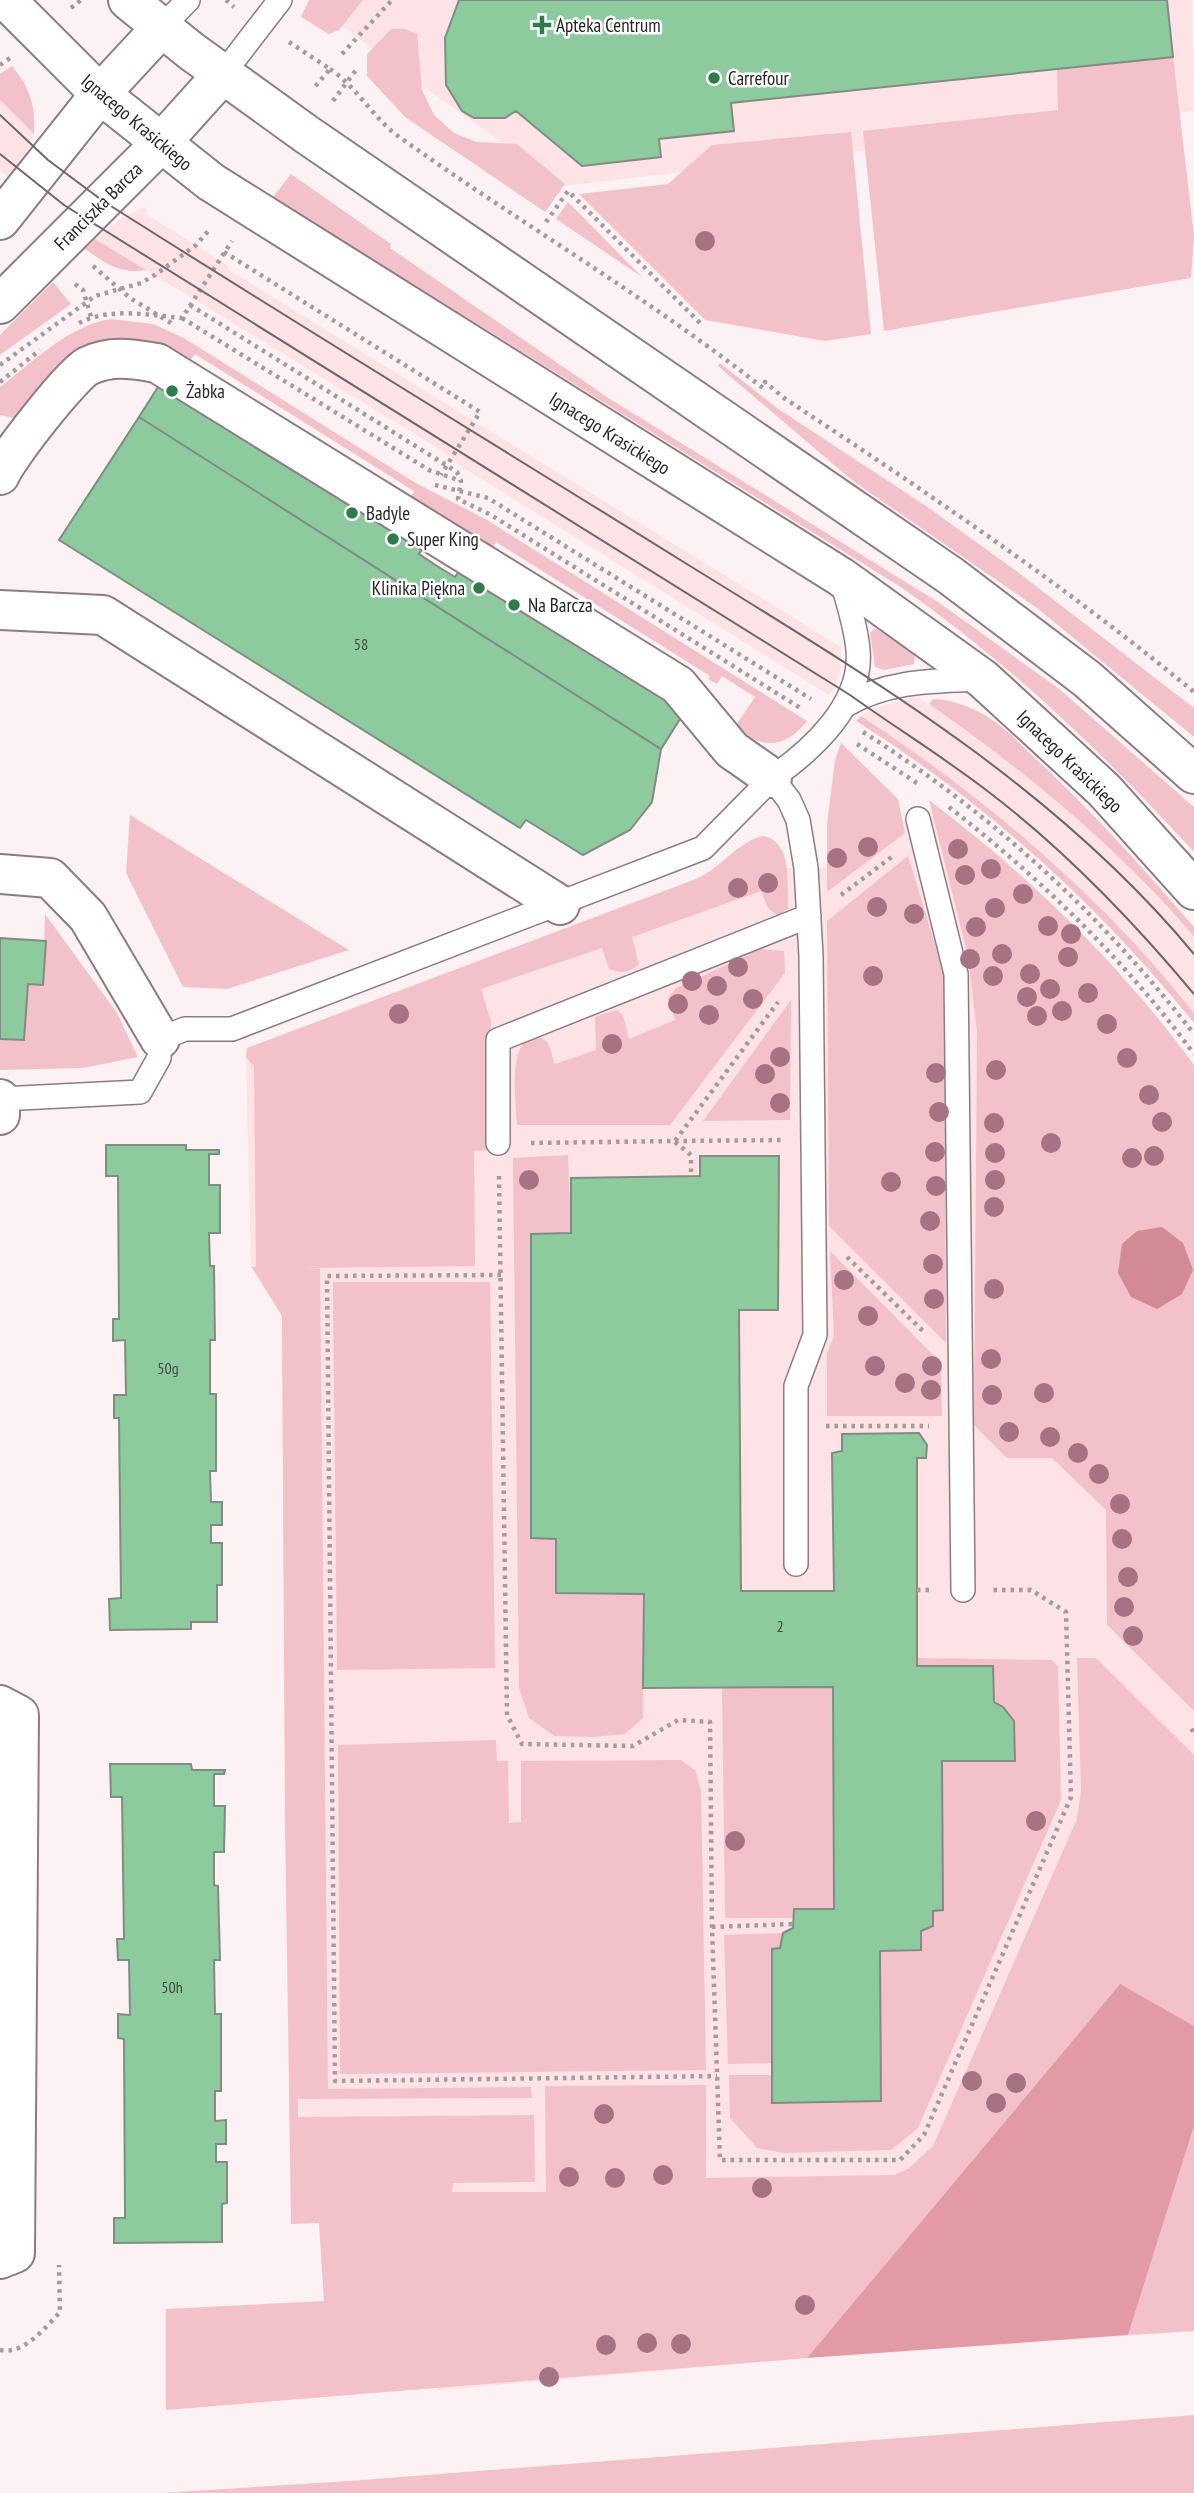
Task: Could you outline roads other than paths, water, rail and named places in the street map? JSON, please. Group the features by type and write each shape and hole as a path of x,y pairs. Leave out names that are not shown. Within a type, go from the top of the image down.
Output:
{"street":[{"name":"Ignacego Krasickiego","path":"6,0 100,94 160,144 269,220 841,577 984,679 1104,790 1194,890"},
{"path":"128,0 223,74 951,576 1087,679 1194,774"},
{"path":"0,220 100,94 161,28"},
{"name":"Franciszka Barcza","path":"0,304 160,144 223,74"},
{"path":"0,475 20,443 86,367 117,357 157,363 678,685 732,750 772,778"},
{"path":"0,610 103,615 560,905"},
{"path":"0,874 50,878 89,917 160,1039"},
{"path":"0,1705 19,1715 15,2253 0,2259"}],"lane":[{"path":"161,28 188,0"},
{"path":"223,74 280,0"},
{"path":"841,577 858,652 848,716"},
{"path":"0,1104 140,1093 159,1058 160,1039 185,1029 232,1029 703,848 772,778 848,716 869,693 905,683 984,679"},
{"path":"772,778 789,800 798,820 811,956 815,1335 796,1386 796,1564"},
{"path":"918,819 956,974 963,1590"},
{"path":"498,1143 498,1040 809,916"}],"tram line":[{"path":"0,115 48,160 103,201 820,647 954,737 1019,785 1081,837 1139,893 1194,954"},
{"path":"0,154 64,205 850,695 956,768 1018,815 1072,863 1123,914 1194,994"}],"place":[{"name":"Apteka Centrum","path":"542,25"},
{"name":"Carrefour","path":"714,78"},
{"name":"Żabka","path":"172,391"},
{"name":"Badyle","path":"352,513"},
{"name":"Super King","path":"393,539"},
{"name":"Klinika Piękna","path":"479,588"},
{"name":"Na Barcza","path":"514,605"}]}
